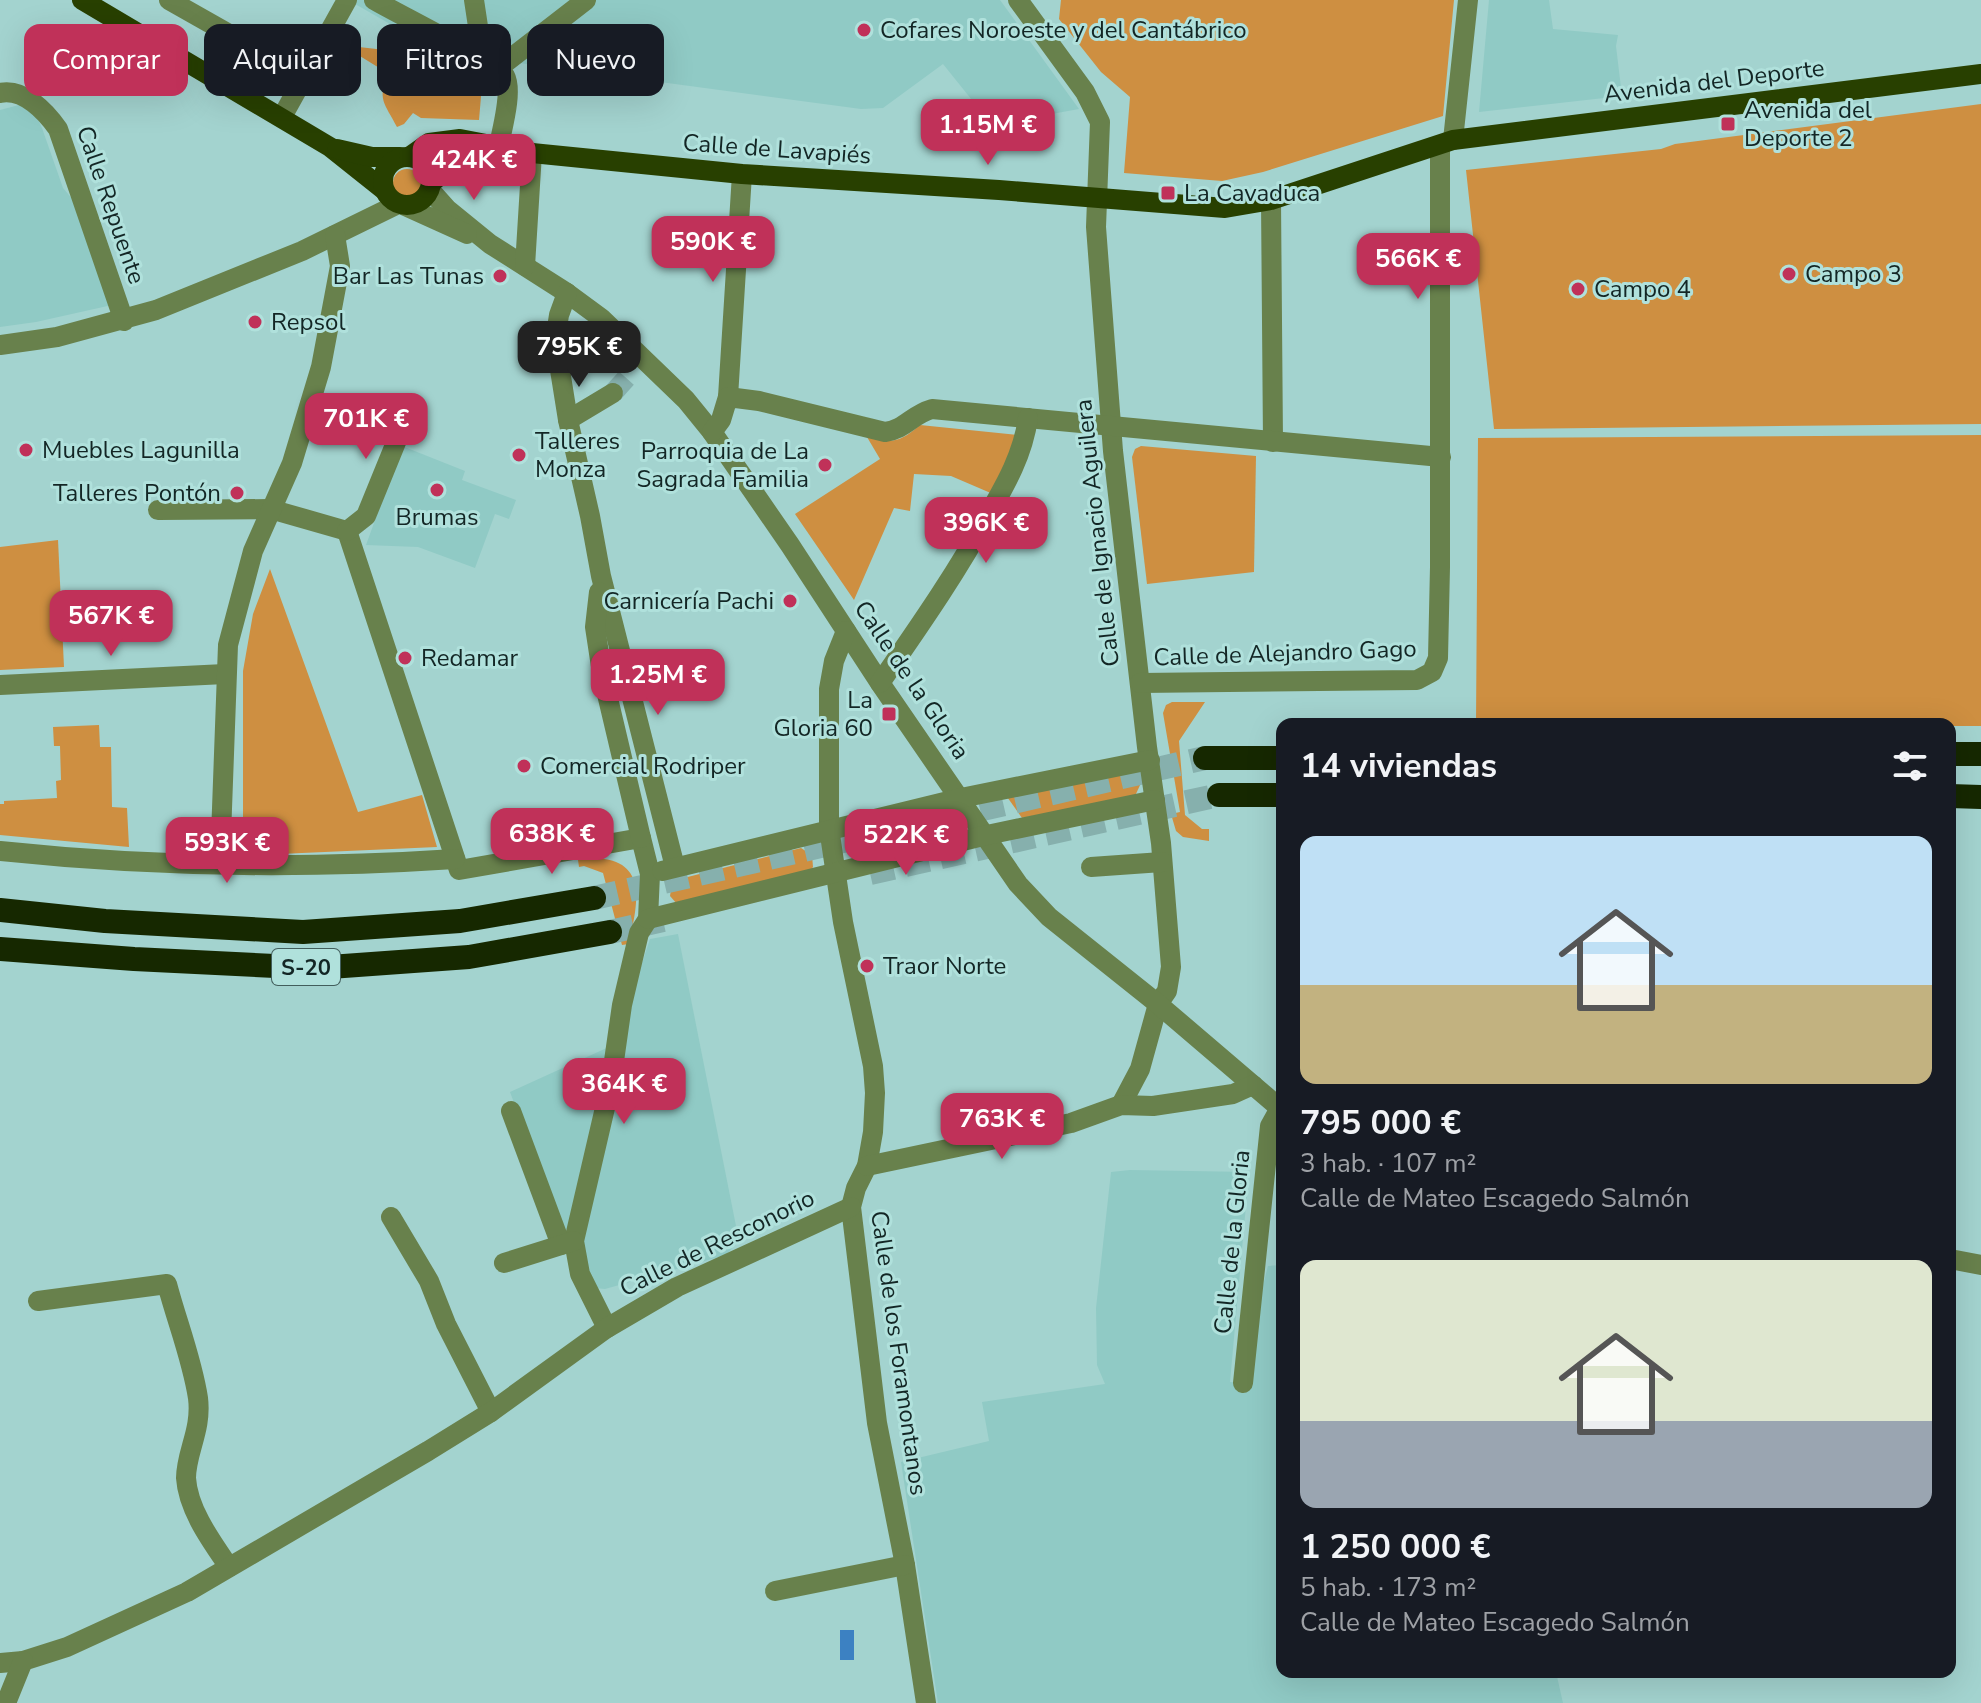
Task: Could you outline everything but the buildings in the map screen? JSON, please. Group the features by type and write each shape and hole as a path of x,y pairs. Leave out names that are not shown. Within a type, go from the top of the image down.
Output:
{"highway":[{"path":"1956,754 1981,754"},
{"path":"1205,758 1276,758"},
{"path":"1219,795 1276,795"},
{"path":"1956,796 1981,797"},
{"name":"S-20","path":"0,910 105,921 303,932 460,921 594,898"},
{"name":"S-20","path":"0,949 316,968 469,957 610,932"}],"main road":[{"path":"95,3 330,147 393,198 420,202 431,186 425,165 405,157 372,157 330,147"},
{"name":"Avenida del Deporte","path":"1447,142 1981,74"},
{"name":"Calle de Lavapiés","path":"405,157 429,143 460,139 516,149 742,174 1225,208 1271,200 1447,142"},
{"name":"Calle de Lavapiés","path":"431,186 460,160 516,149"},
{"path":"393,198 382,181 385,170 391,162 405,157"}],"street":[{"path":"169,0 211,24"},
{"path":"334,24 347,0"},
{"path":"374,0 417,24"},
{"path":"474,0 478,24"},
{"path":"511,58 586,0"},
{"name":"Calle de Ignacio Aguilera","path":"1018,0 1085,92 1100,122 1096,227 1111,426 1162,862 1171,967 1167,991 1158,1004"},
{"path":"728,397 759,401 885,432 899,430 916,413 932,409 1441,457 1447,142 1468,0"},
{"name":"Calle Repuente","path":"0,93 5,91 22,97 44,109 58,129 124,321"},
{"path":"282,117 294,96"},
{"path":"509,96 525,266"},
{"path":"712,432 721,420 728,397 742,174"},
{"name":"Calle de la Gloria","path":"431,186 447,209 490,244"},
{"name":"Calle Repuente","path":"0,345 57,337 124,321 182,300 335,235 371,217 393,198"},
{"name":"Calle de la Gloria","path":"393,198 490,244 567,293 601,318 638,366 686,400 712,432 1018,884 1049,917 1158,1004 1276,1105"},
{"path":"1271,200 1273,442"},
{"path":"220,863 225,674 234,615 258,536 292,463 321,367 340,266 335,235"},
{"path":"567,293 557,328 568,420 601,576 675,867"},
{"path":"568,420 613,393"},
{"path":"347,531 366,516 410,408"},
{"path":"880,683 967,554 1016,462 1025,440 1028,418"},
{"name":"Calle de Alejandro Gago","path":"1140,683 1417,680 1432,672 1438,658 1441,457"},
{"path":"158,510 270,509 347,531"},
{"path":"347,531 457,865"},
{"path":"568,1243 611,1082 622,1005 639,933 648,919 650,874 602,673 595,627 601,576"},
{"name":"Calle de los Foramontanos","path":"846,631 834,661 829,689 829,828 873,1066 873,1132 867,1166 851,1207 877,1423 905,1565 926,1703"},
{"path":"0,685 225,674"},
{"path":"650,874 829,828 1150,760"},
{"path":"648,919 987,835 1155,800"},
{"path":"0,851 70,858 220,863 457,865 641,838"},
{"path":"1091,867 1162,862"},
{"path":"1121,1105 1140,1069 1158,1004"},
{"path":"867,1166 1057,1126 1121,1105 1166,1104 1233,1094 1253,1085"},
{"path":"511,1111 580,1274 607,1328"},
{"name":"Calle de la Gloria","path":"1243,1383 1270,1126 1276,1117"},
{"name":"Calle de Resconorio","path":"0,1663 23,1661 80,1641 187,1592 491,1412 607,1328 677,1287 851,1207"},
{"path":"391,1217 429,1281 446,1324 491,1412"},
{"path":"504,1263 568,1243"},
{"path":"1956,1260 1981,1265"},
{"path":"38,1301 167,1284 198,1397 196,1437 186,1477 198,1516 229,1567"},
{"path":"775,1591 905,1565"},
{"path":"6,1703 23,1661"}],"shaded area":[{"path":"348,0 1000,0 1079,109 992,125 943,64 883,108 861,109 664,82 664,24 527,24 527,64 511,62 511,24 390,24"},
{"path":"1061,0 1454,0 1443,116 1263,172 1222,181 1124,173 1130,97 1101,72 1059,19"},
{"path":"1489,0 1549,0 1553,29 1618,35 1616,46 1622,96 1479,112"},
{"path":"361,47 377,49 377,67 361,57"},
{"path":"383,96 481,96 479,120 421,118 413,113 397,127"},
{"path":"1981,104 1981,424 1494,429 1466,170 1661,149 1675,144"},
{"path":"19,105 34,111 42,128 63,188 74,201 112,305 0,327 0,110"},
{"path":"407,169 417,173 421,183 417,193 407,197 397,193 393,183 397,173"},
{"path":"920,425 1019,435 993,494 951,476 914,474 910,511 894,508 854,600 795,514 880,459 867,437 895,440"},
{"path":"1981,435 1981,726 1956,726 1956,718 1476,718 1478,438"},
{"name":"Brumas","path":"402,446 465,471 462,480 516,500 509,519 495,514 475,568 418,547 366,545"},
{"path":"1141,446 1256,456 1254,572 1147,584 1132,457 1135,449"},
{"path":"58,540 64,667 0,670 0,547"},
{"path":"270,569 358,812 422,795 437,847 257,855 249,852 243,842 243,671 253,614"},
{"path":"1172,702 1205,702 1179,741 1185,815 1202,829 1209,829 1209,841 1183,837 1176,831 1171,814 1180,812 1163,713 1166,705"},
{"path":"99,725 100,747 111,747 112,807 127,808 129,847 0,835 0,804 4,801 57,798 56,781 61,780 60,746 54,746 53,727"},
{"path":"1130,771 1138,776 1141,783 1135,796 1022,818 1005,794"},
{"path":"938,812 949,815 952,819 951,829 945,835 927,842 921,816"},
{"path":"909,818 914,845 857,859 850,854 847,842 853,834"},
{"path":"801,848 812,855 813,867 810,871 677,904 670,896 676,880"},
{"path":"595,858 613,861 625,867 632,876 636,901 629,944 622,945 603,873 579,867 578,860"},
{"path":"678,934 739,1241 726,1255 605,1289 595,1288 588,1279 582,1230 633,990 650,939"},
{"path":"611,1046 569,1229 561,1229 510,1092"},
{"path":"1111,1172 1249,1172 1230,1382 1251,1384 1261,1293 1268,1266 1276,1265 1276,1678 1557,1678 1563,1703 938,1703 901,1462 989,1441 982,1402 1105,1384 1097,1365 1096,1308"}],"water":[{"path":"840,1630 854,1630 854,1660 840,1660"}],"tunnel":[{"path":"613,393 631,373"},
{"path":"594,898 1205,758"},
{"path":"870,873 1219,795"},
{"path":"610,932 663,920"}],"place":[{"name":"Cofares Noroeste y del Cantábrico","path":"864,30"},
{"name":"Avenida del Deporte 2","path":"1728,124"},
{"name":"La Cavaduca","path":"1168,193"},
{"name":"Campo 3","path":"1789,274"},
{"name":"Bar Las Tunas","path":"500,276"},
{"name":"Campo 4","path":"1578,289"},
{"name":"Repsol","path":"255,322"},
{"name":"Muebles Lagunilla","path":"26,450"},
{"name":"Talleres Monza","path":"519,455"},
{"name":"Parroquia de La Sagrada Familia","path":"825,465"},
{"name":"Brumas","path":"437,490"},
{"name":"Talleres Pontón","path":"237,493"},
{"name":"Carnicería Pachi","path":"790,601"},
{"name":"Redamar","path":"405,658"},
{"name":"La Gloria 60","path":"889,714"},
{"name":"Comercial Rodriper","path":"524,766"},
{"name":"Traor Norte","path":"867,966"}]}
